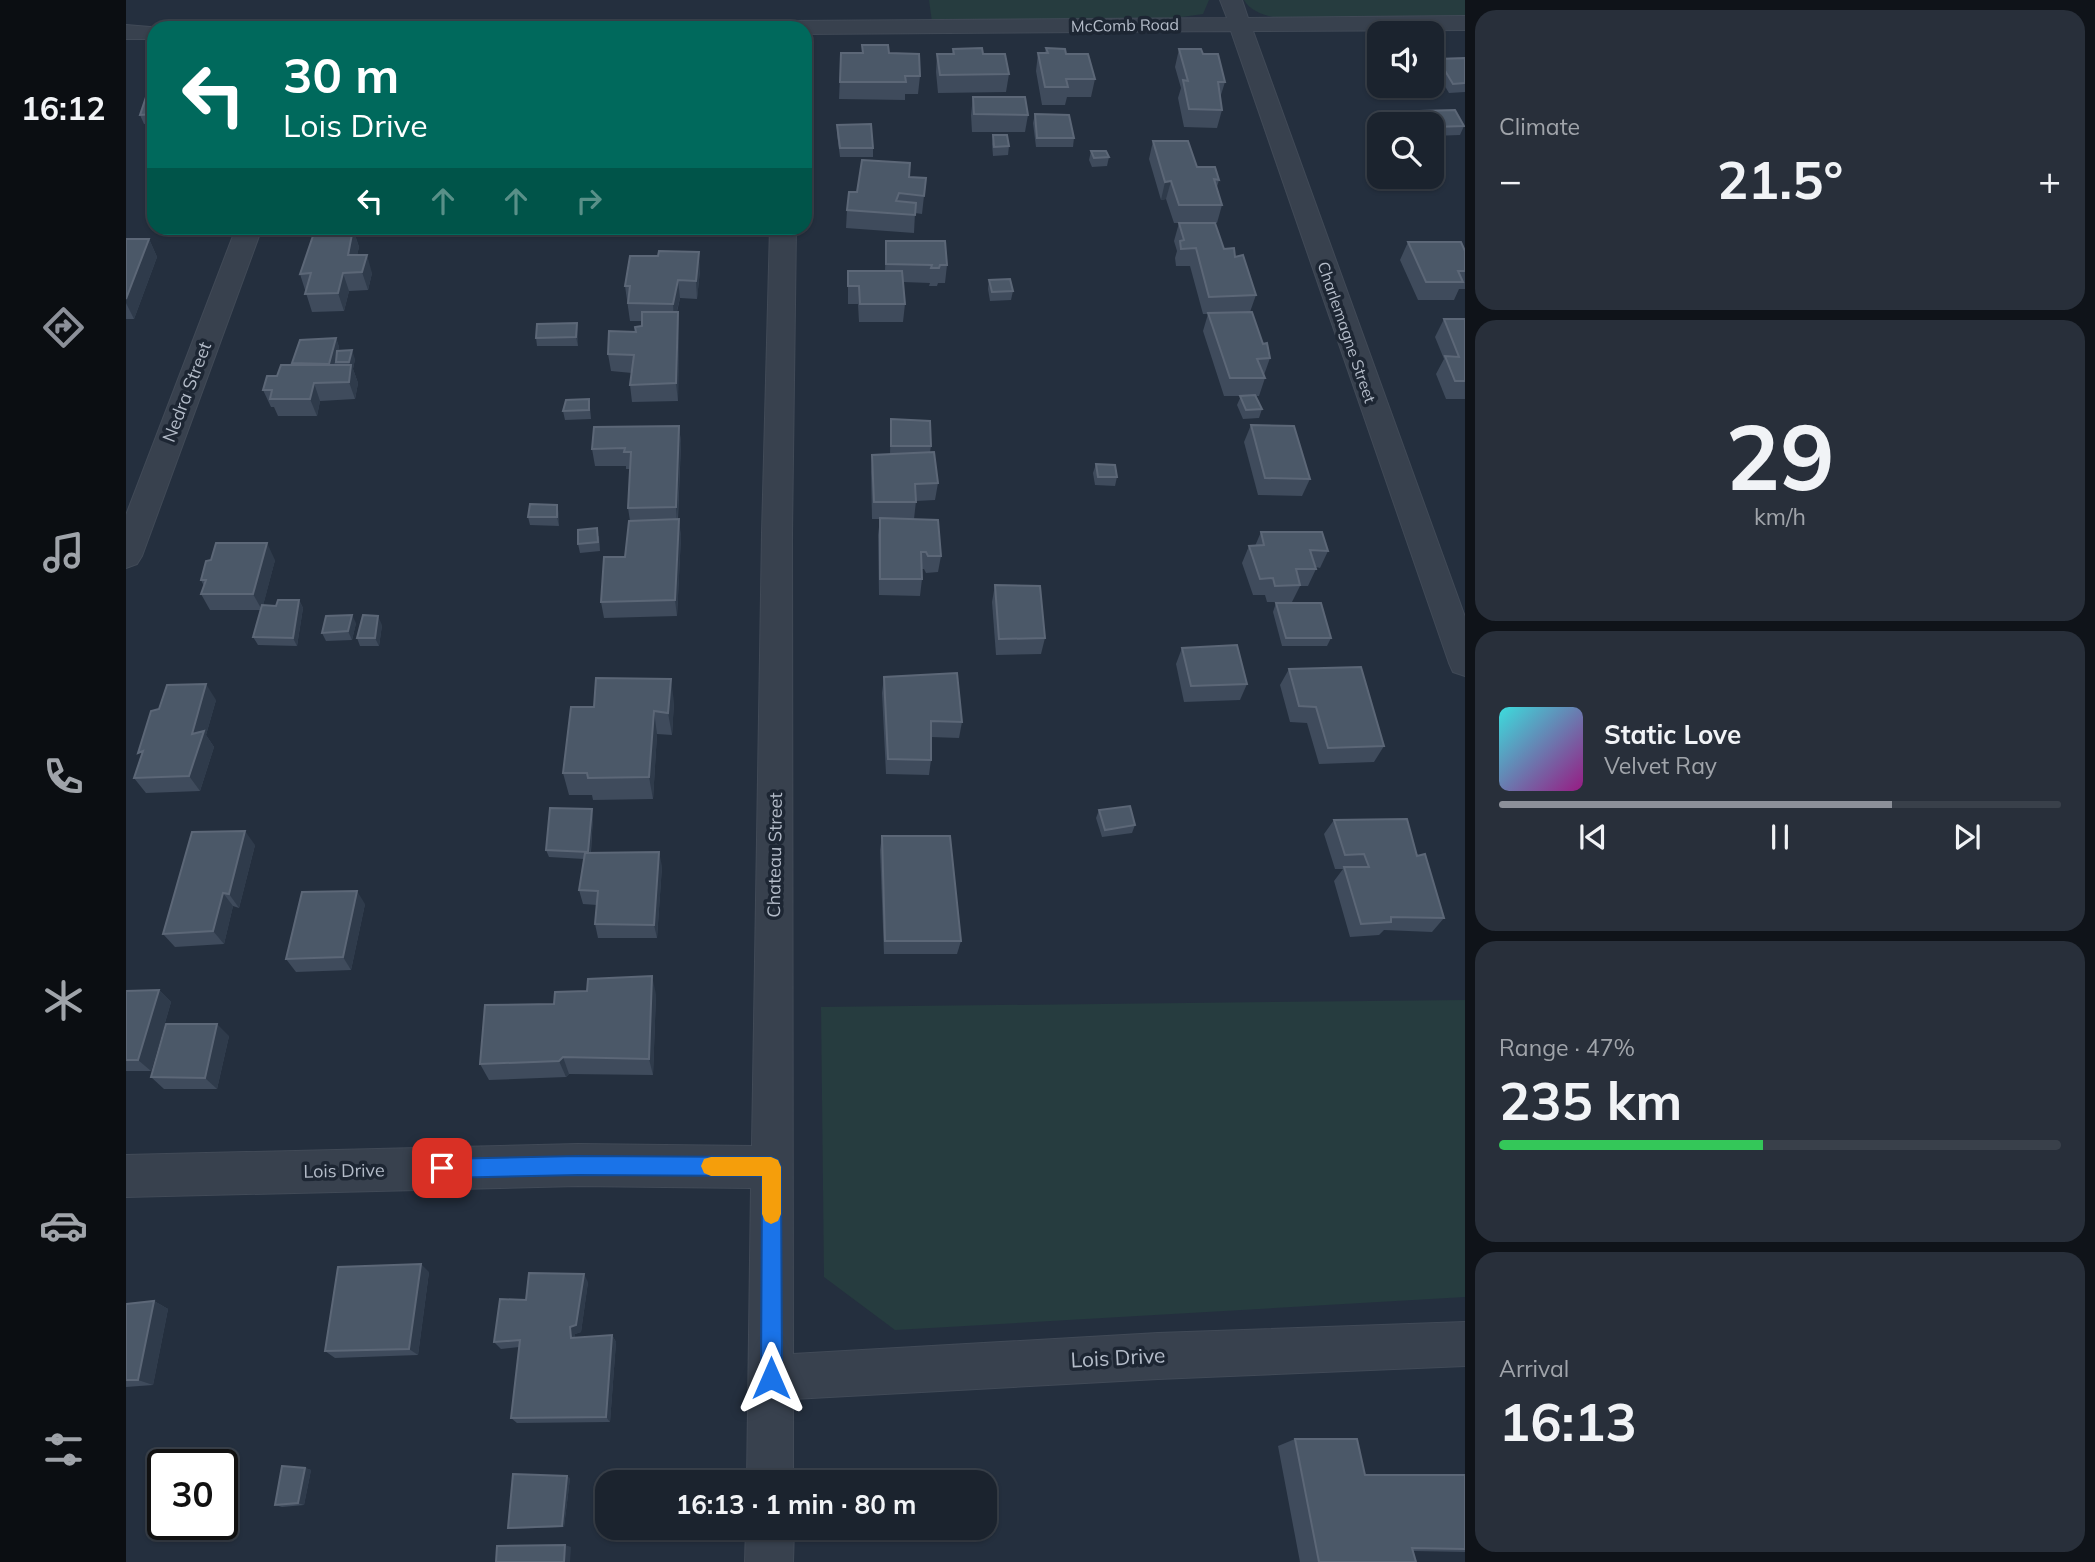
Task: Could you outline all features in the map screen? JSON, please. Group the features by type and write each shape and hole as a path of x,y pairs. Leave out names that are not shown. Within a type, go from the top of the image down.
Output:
{"street":[{"name":"McComb Road","path":"812,27 1236,12 1465,23"},
{"name":"Charlemagne Street","path":"1236,12 1465,663"},
{"path":"126,32 147,32"},
{"name":"Nedra Street","path":"126,556 246,235"},
{"name":"Chateau Street","path":"770,1470 777,533 783,235"},
{"name":"Lois Drive","path":"126,1176 578,1165 771,1167"},
{"name":"Lois Drive","path":"771,1378 1158,1356 1465,1344"},
{"path":"769,1562 770,1540"}],"green space":[{"path":"929,0 1209,0 1203,14 1175,18 932,22"},
{"path":"1244,0 1465,0 1465,18 1285,20 1257,11"},
{"path":"1465,1000 1465,1297 895,1330 824,1277 821,1007"}],"building":[{"path":"862,45 888,45 889,53 919,54 920,76 905,76 906,82 840,82 841,53 863,53"},
{"path":"982,48 983,54 1005,54 1009,74 940,75 937,54 954,54 953,49"},
{"path":"1046,48 1065,49 1066,54 1088,54 1095,79 1066,79 1068,87 1045,87 1038,53 1048,53"},
{"path":"1179,49 1201,49 1203,54 1218,54 1225,82 1218,82 1222,110 1189,109 1183,80 1188,81"},
{"path":"1465,58 1465,83 1453,84 1444,69 1444,59"},
{"path":"146,97 147,97 147,114 140,115"},
{"path":"973,97 1025,97 1028,115 974,114"},
{"path":"1455,110 1464,126 1444,127 1444,112 1421,111"},
{"path":"1035,114 1069,115 1074,138 1037,138"},
{"path":"871,124 873,148 840,148 837,125"},
{"path":"993,135 1007,135 1009,146 994,147"},
{"path":"1153,141 1188,141 1197,167 1215,167 1219,180 1214,179 1222,205 1179,205 1171,181 1165,182"},
{"path":"1091,151 1106,151 1109,157 1094,158"},
{"path":"862,160 910,163 909,177 926,178 924,196 899,193 896,201 916,203 915,215 847,210 849,192 857,192"},
{"path":"1179,223 1215,223 1224,249 1234,248 1235,257 1243,255 1256,295 1209,297 1196,248 1181,249 1180,241 1184,240"},
{"path":"313,235 352,235 348,255 367,255 362,272 343,273 338,293 305,294 311,273 300,274"},
{"path":"126,239 149,239 126,299"},
{"path":"886,241 945,241 947,265 931,268 932,265 886,264"},
{"path":"1408,242 1461,242 1465,251 1465,271 1458,271 1463,282 1426,282"},
{"path":"659,251 699,252 696,281 678,280 673,304 628,303 630,286 625,286 630,256 658,256"},
{"path":"848,271 902,271 905,304 860,304 859,286 848,286"},
{"path":"1010,279 1013,291 992,292 989,280"},
{"path":"642,312 678,312 676,383 630,385 634,355 608,354 609,331 636,332 635,327 642,326"},
{"path":"1252,312 1263,344 1267,343 1270,358 1257,359 1265,378 1230,378 1208,313"},
{"path":"1444,319 1465,319 1465,381 1455,381 1445,356 1459,357"},
{"path":"577,323 576,337 536,338 537,324"},
{"path":"336,338 329,364 292,363 300,340"},
{"path":"352,350 349,362 336,362 337,351"},
{"path":"281,365 351,365 349,382 314,383 310,399 270,399 272,390 263,390 267,376 277,376"},
{"path":"1255,395 1262,409 1246,410 1240,396"},
{"path":"589,399 589,410 563,411 566,400"},
{"path":"891,419 930,421 931,446 891,446"},
{"path":"1251,425 1294,426 1310,479 1265,478"},
{"path":"679,426 676,507 628,508 631,452 624,452 625,448 592,449 594,427"},
{"path":"934,452 938,483 915,484 916,502 874,502 872,455"},
{"path":"1096,464 1115,465 1117,477 1098,477"},
{"path":"530,504 557,505 557,517 528,517"},
{"path":"880,518 938,520 941,556 928,556 926,552 921,552 922,579 880,579"},
{"path":"679,519 675,600 601,602 604,557 625,557 629,521"},
{"path":"597,528 598,542 578,544 578,530"},
{"path":"1261,532 1322,532 1328,551 1310,550 1316,569 1296,569 1300,585 1275,586 1273,578 1260,579 1249,546 1264,545"},
{"path":"216,543 267,543 253,594 201,594 206,580 201,580 206,561 211,560"},
{"path":"995,585 1040,586 1045,638 999,639"},
{"path":"278,600 299,600 293,638 253,637 262,605 276,606"},
{"path":"1276,603 1321,603 1331,638 1286,638"},
{"path":"352,615 348,631 322,633 326,616"},
{"path":"363,615 378,616 375,638 357,638"},
{"path":"1237,645 1247,684 1191,686 1182,648"},
{"path":"1361,667 1384,746 1328,748 1316,707 1299,706 1289,669"},
{"path":"957,673 962,722 931,721 931,760 888,759 884,677"},
{"path":"596,678 671,679 668,713 654,711 649,777 588,778 587,773 563,773 571,707 594,707"},
{"path":"206,684 192,734 204,731 189,776 134,778 143,751 138,753 151,711 159,709 167,685"},
{"path":"1130,806 1135,825 1105,830 1099,810"},
{"path":"550,808 592,809 588,852 546,850"},
{"path":"1407,819 1417,856 1425,854 1444,918 1391,917 1391,922 1361,924 1344,867 1369,867 1364,854 1345,855 1334,820"},
{"path":"245,831 229,894 223,893 213,931 163,934 192,832"},
{"path":"882,836 950,836 961,941 885,941"},
{"path":"659,852 654,925 595,924 598,891 579,890 585,853"},
{"path":"357,891 343,957 286,959 302,892"},
{"path":"652,976 649,1059 563,1057 559,1061 480,1064 485,1005 554,1004 555,992 587,991 588,979"},
{"path":"159,990 138,1060 126,1060 126,991"},
{"path":"166,1024 217,1024 205,1078 151,1077"},
{"path":"421,1264 409,1349 325,1351 338,1267"},
{"path":"529,1273 584,1274 576,1325 570,1327 571,1338 612,1335 606,1417 511,1418 520,1340 494,1342 500,1299 526,1300"},
{"path":"154,1301 138,1380 126,1380 126,1304"},
{"path":"1295,1439 1357,1439 1365,1475 1465,1475 1465,1549 1412,1548 1416,1562 1319,1562"},
{"path":"282,1466 305,1468 298,1503 275,1505"},
{"path":"513,1474 567,1476 562,1526 508,1528"},
{"path":"565,1545 564,1562 496,1562 497,1546"}],"slow traffic":[{"path":"711,1166 771,1167 771,1214"}],"route":[{"path":"442,1168 578,1165 771,1167 771,1378"}]}
